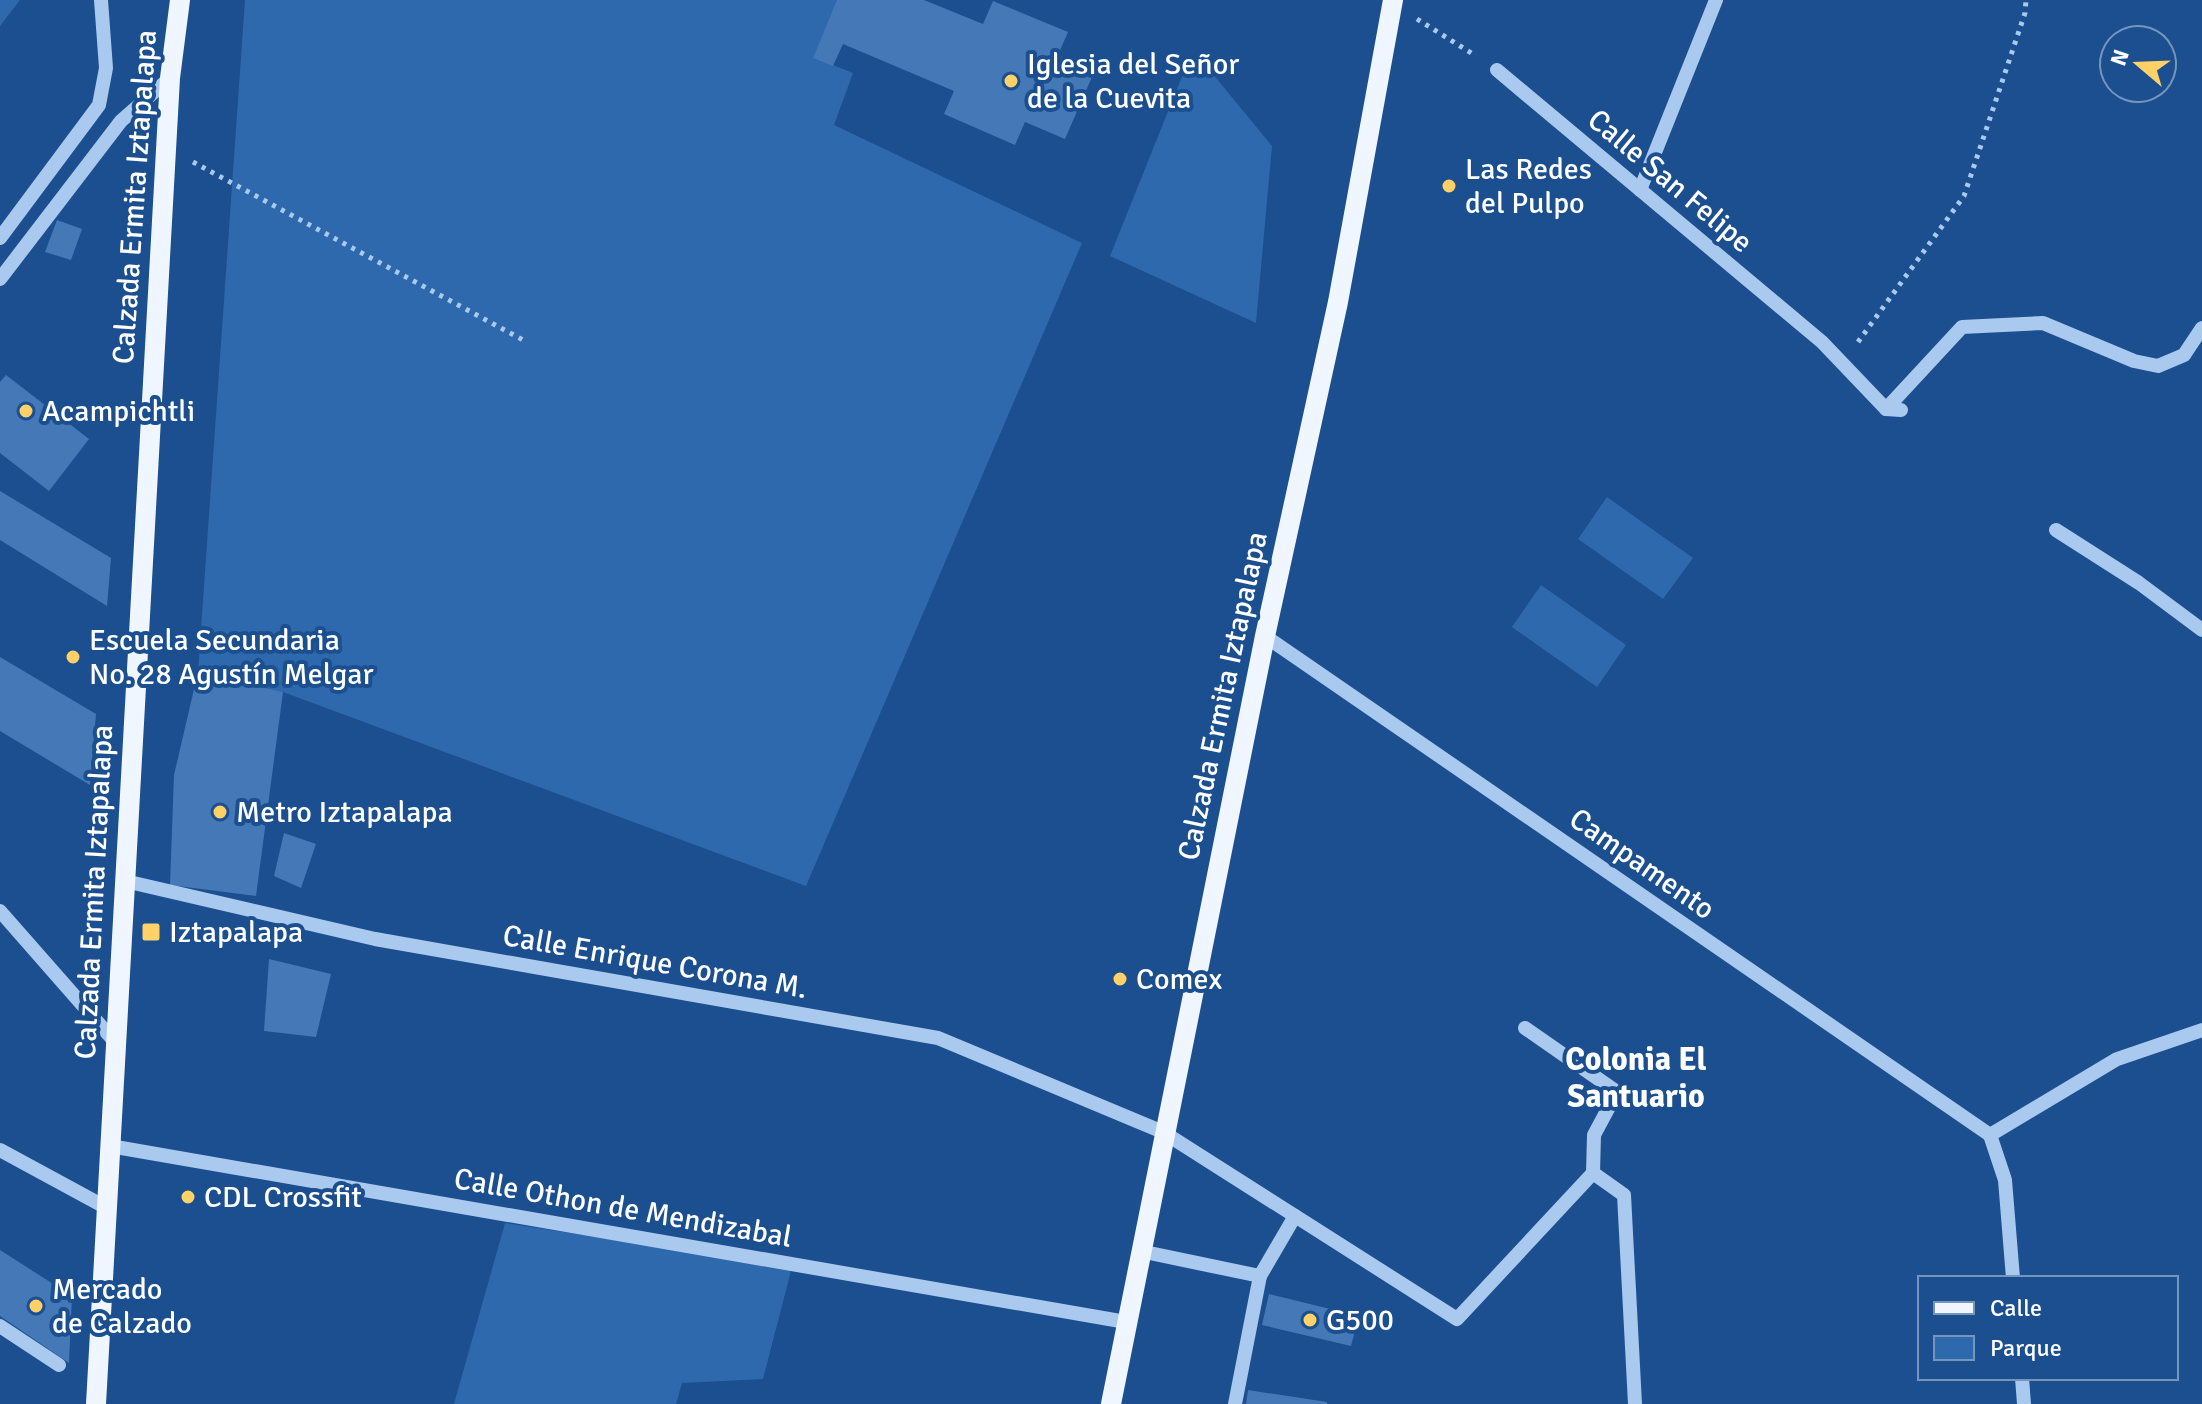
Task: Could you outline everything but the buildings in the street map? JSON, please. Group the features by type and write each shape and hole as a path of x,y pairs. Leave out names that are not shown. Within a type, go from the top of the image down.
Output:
{"main road":[{"name":"Calzada Ermita Iztapalapa","path":"96,1404 170,78 180,0"},
{"name":"Calzada Ermita Iztapalapa","path":"1111,1404 1163,1132 1265,636 1338,302 1393,2"}],"street":[{"path":"0,238 99,105 106,68 101,0"},
{"path":"1640,190 1716,0"},
{"name":"Calle San Felipe","path":"1497,70 1822,342 1842,364 1894,409 1962,327 2043,323 2134,361 2158,366 2184,355 2202,328"},
{"path":"0,279 121,121 170,78"},
{"path":"2056,530 2139,583 2202,630"},
{"name":"Campamento","path":"1265,636 1990,1135"},
{"name":"Calle Enrique Corona M.","path":"125,881 375,939 938,1038 1163,1132 1457,1319 1593,1173"},
{"path":"0,911 115,1042"},
{"path":"1525,1028 1617,1092 1594,1135 1593,1173 1624,1195 1635,1404"},
{"path":"2013,1276 2005,1180 1990,1135 2117,1059 2202,1030"},
{"name":"Calle Othon de Mendizabal","path":"110,1146 1126,1322"},
{"path":"0,1150 107,1208"},
{"path":"1235,1404 1260,1276 1295,1216"},
{"path":"1140,1251 1260,1276"},
{"path":"0,1326 59,1365"},
{"path":"2022,1380 2024,1404"}],"path":[{"path":"1842,364 1964,196 2025,13 2026,0"},
{"path":"1393,2 1497,70"},
{"path":"166,147 523,340"}],"green space":[{"path":"0,0 20,0 0,26"},
{"path":"245,0 852,0 830,64 853,73 834,125 1082,243 806,886 283,692 198,672"},
{"path":"1187,64 1212,73 1272,146 1256,323 1110,256"},
{"path":"1607,497 1693,558 1663,599 1578,539"},
{"path":"1541,585 1626,645 1597,687 1512,627"},
{"path":"505,1223 792,1267 763,1379 682,1383 676,1404 454,1404"}],"place":[{"name":"Iglesia del Señor de la Cuevita","path":"1011,81"},
{"name":"Las Redes del Pulpo","path":"1449,186"},
{"name":"Acampichtli","path":"26,411"},
{"name":"Escuela Secundaria No. 28 Agustín Melgar","path":"73,657"},
{"name":"Metro Iztapalapa","path":"220,812"},
{"name":"Iztapalapa","path":"151,932"},
{"name":"Comex","path":"1120,979"},
{"name":"CDL Crossfit","path":"188,1197"},
{"name":"Mercado de Calzado","path":"36,1306"},
{"name":"G500","path":"1310,1320"}],"district":[{"name":"Colonia El Santuario","path":"1636,1078"}]}
